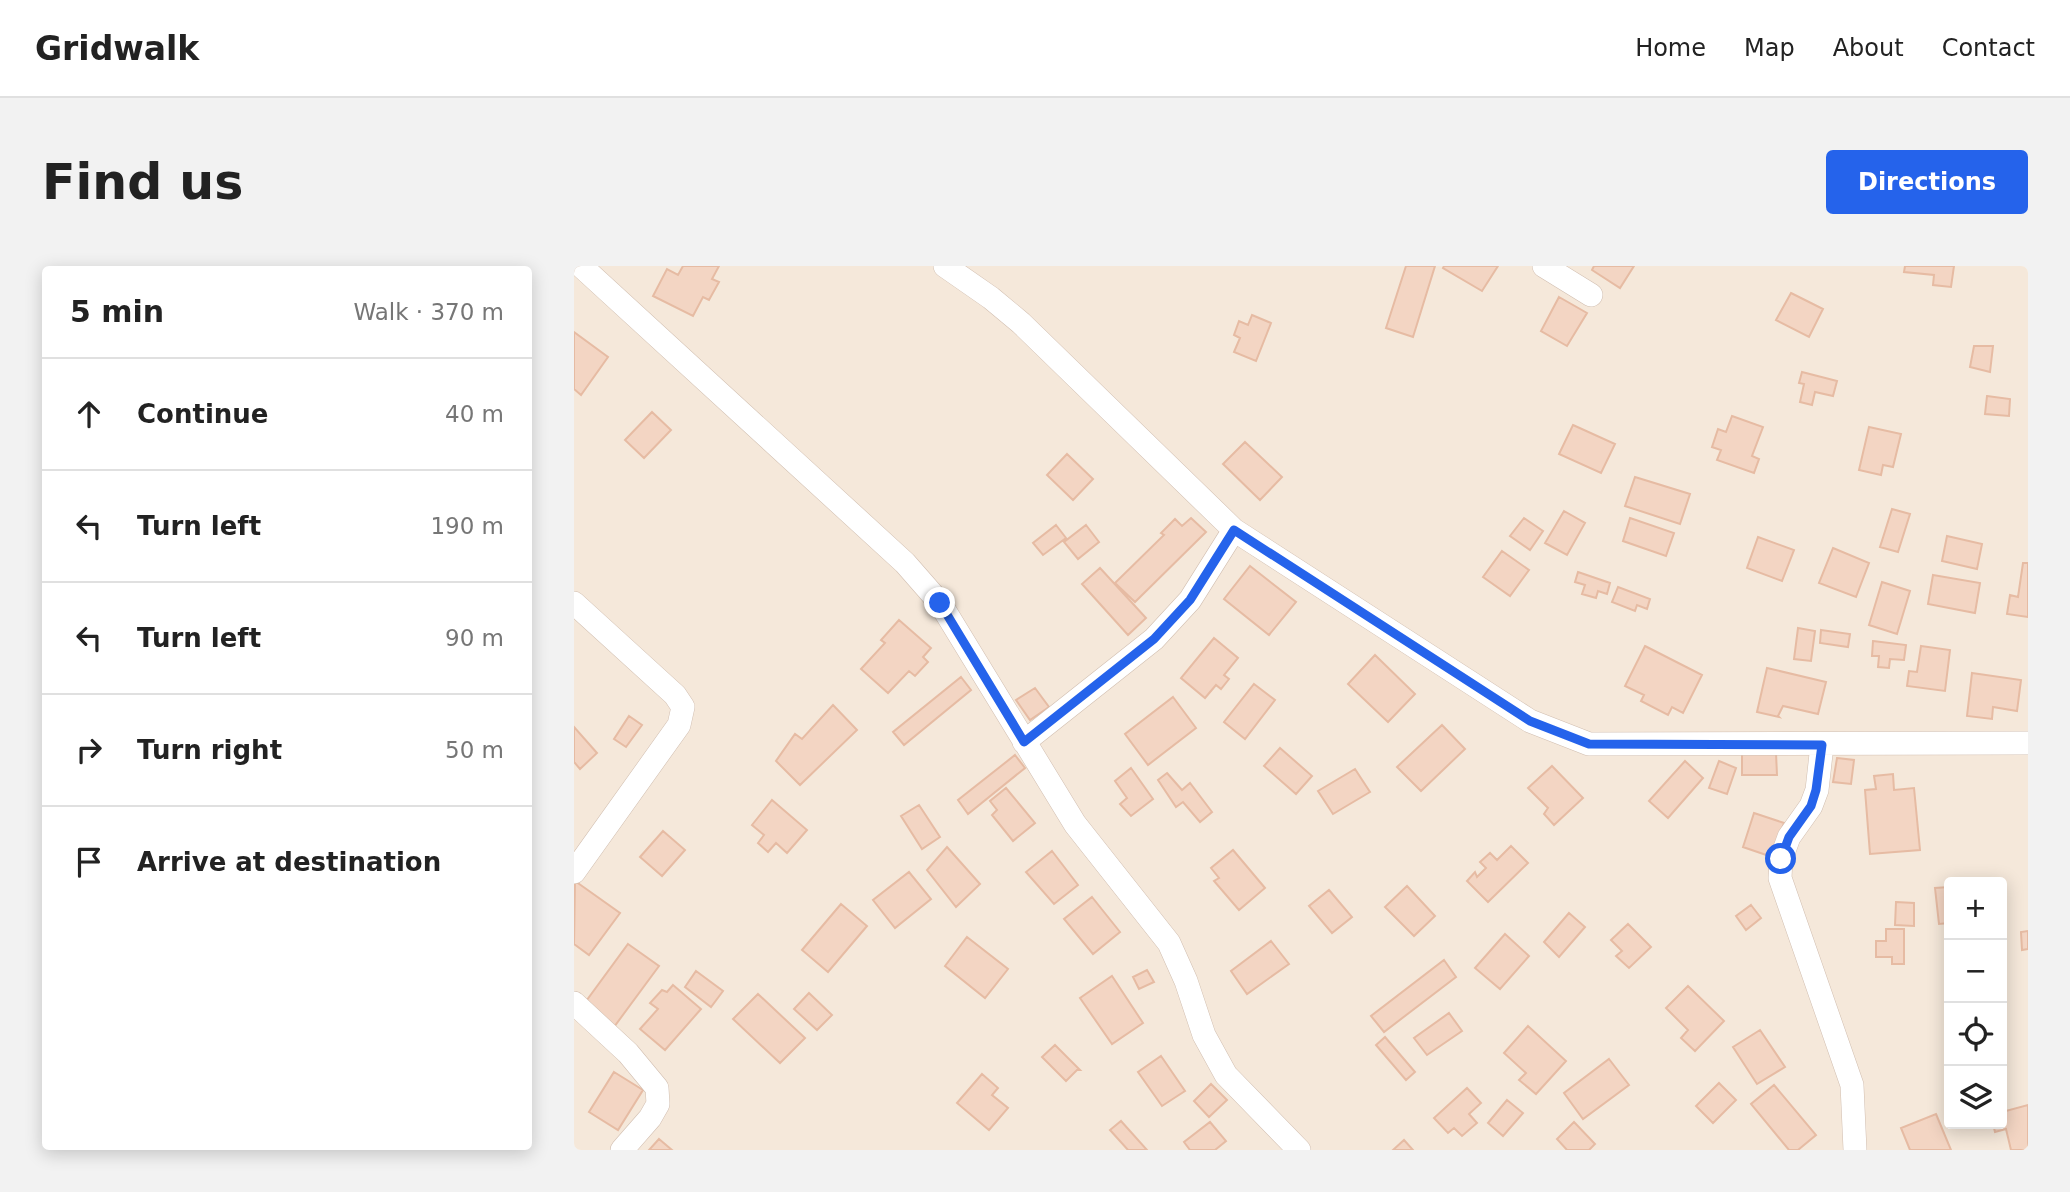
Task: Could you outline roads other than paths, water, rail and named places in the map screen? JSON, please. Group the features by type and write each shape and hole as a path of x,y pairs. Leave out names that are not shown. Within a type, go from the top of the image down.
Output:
{"street":[{"path":"581,266 905,563 940,603 1075,824 1169,943 1186,981 1204,1035 1226,1075 1299,1150"},
{"path":"945,266 1021,323 1234,530 1530,721 1589,744 2028,743"},
{"path":"1544,266 1591,295"},
{"path":"1024,742 1154,639 1190,600 1234,530"},
{"path":"574,603 675,695 682,707 679,725 574,872"},
{"path":"1822,745 1811,806 1789,837 1781,859 1780,878 1852,1085 1855,1150"},
{"path":"574,1003 628,1053 657,1088 658,1104 650,1118 622,1150"}]}
